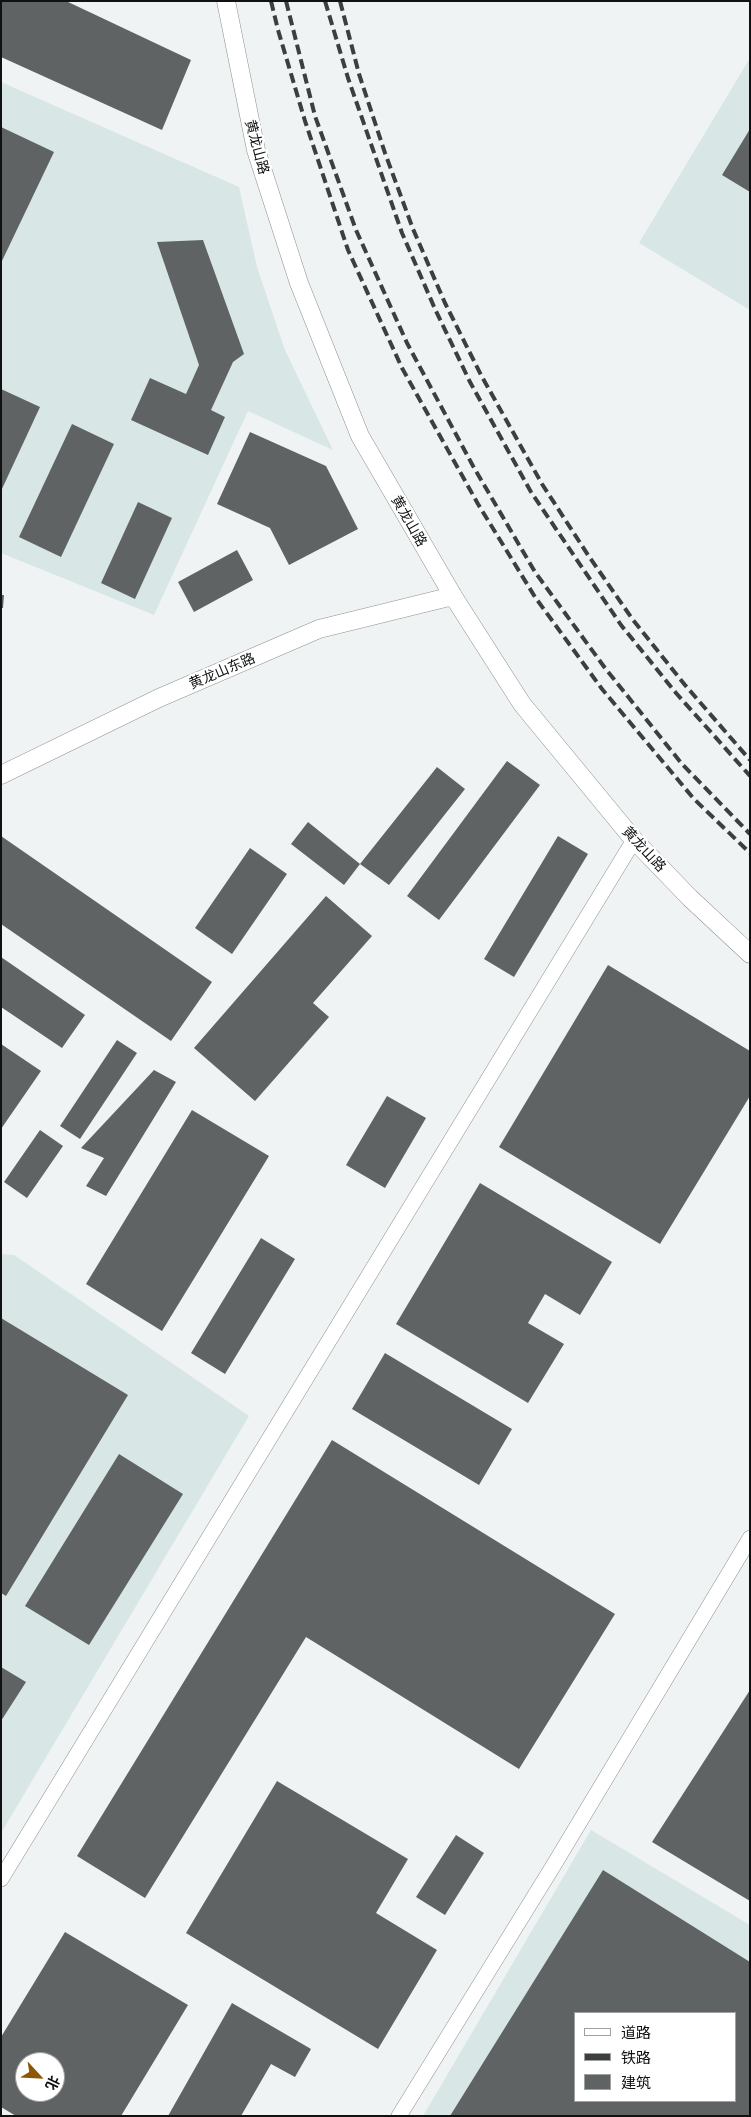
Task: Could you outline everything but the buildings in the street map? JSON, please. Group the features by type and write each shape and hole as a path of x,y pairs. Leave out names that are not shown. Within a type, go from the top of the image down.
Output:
{"street":[{"name":"黄龙山路","path":"226,1 256,150 299,283 360,436 453,596 522,704 634,840 690,898 750,954"},
{"name":"黄龙山东路","path":"1,775 159,698 319,629 453,596"},
{"path":"1,1879 634,840"},
{"path":"399,2116 555,1863 750,1538"}],"shaded area":[{"path":"750,58 750,310 639,243"},
{"path":"1,82 239,187 257,267 285,350 333,450 248,411 154,615 1,553"},
{"path":"1,1254 14,1255 249,1416 1,1833"},
{"path":"591,1830 750,1925 750,2116 423,2116"}],"railway":[{"path":"271,1 305,121 348,250 402,368 478,504 535,597 602,689 694,799 750,853"},
{"path":"286,1 315,116 356,230 407,343 473,466 535,572 605,668 682,764 750,834"},
{"path":"325,1 348,78 402,233 435,309 470,382 531,492 621,625 676,693 750,776"},
{"path":"340,1 359,74 413,229 445,303 481,375 542,484 633,620 685,685 750,760"}]}
